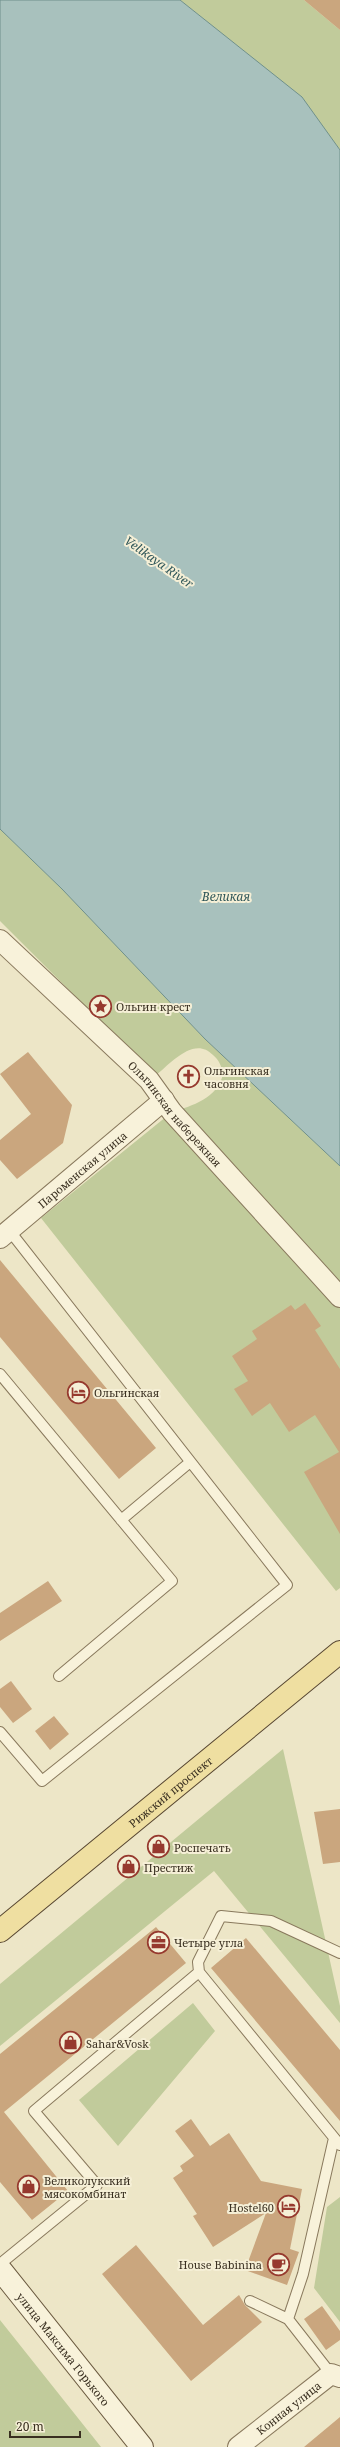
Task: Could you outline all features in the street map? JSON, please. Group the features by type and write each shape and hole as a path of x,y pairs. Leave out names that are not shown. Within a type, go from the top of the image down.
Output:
{"main road":[{"name":"Рижский проспект","path":"0,1932 340,1652"},
{"name":"улица Максима Горького","path":"0,2269 142,2447"}],"street":[{"name":"Ольгинская набережная","path":"0,940 149,1080 172,1112 340,1297"},
{"name":"Пароменская улица","path":"4,1234 164,1100"},
{"name":"Конная улица","path":"238,2447 336,2375"}],"lane":[{"path":"0,1732 42,1781 287,1586 189,1463 67,1303 4,1234"},
{"path":"0,1374 172,1581 59,1676"},
{"path":"121,1520 189,1463"},
{"path":"288,2319 303,2274 337,2142 198,1972 198,1962 221,1916 271,1921 340,1953"},
{"path":"0,2264 96,2185 34,2111 198,1972"},
{"path":"250,2301 288,2319 336,2375"}],"green space":[{"path":"180,0 304,0 340,30 340,150 301,97"},
{"path":"0,829 62,889 205,1039 340,1166 340,1588 336,1591 41,1218 172,1112 196,1104 210,1095 216,1089 223,1074 220,1064 215,1057 206,1050 198,1048 182,1054 155,1076 0,921"},
{"path":"283,1749 340,2006 340,2023 214,1871 0,2046 0,1984"},
{"path":"193,2003 215,2031 118,2146 79,2100"},
{"path":"340,2197 340,2322 314,2288 327,2207"},
{"path":"0,2320 101,2447 0,2447"}],"water":[{"path":"0,0 180,0 302,97 340,150 340,1166 205,1039 62,889 0,829"}],"building":[{"path":"304,0 340,0 340,30"},
{"path":"28,1052 72,1105 63,1143 17,1179 0,1160 0,1140 31,1114 0,1074"},
{"name":"Ольгинская","path":"0,1260 156,1448 119,1479 0,1337"},
{"path":"305,1303 321,1326 315,1330 340,1369 340,1534 304,1472 339,1452 315,1415 289,1432 270,1403 252,1416 234,1389 248,1381 232,1356 257,1339 252,1331 291,1305 295,1310"},
{"path":"48,1581 62,1601 0,1641 0,1613"},
{"path":"11,1681 32,1709 13,1723 0,1707 0,1689"},
{"path":"54,1716 69,1734 50,1750 35,1731"},
{"path":"340,1809 340,1862 323,1864 314,1812"},
{"path":"156,1927 186,1963 4,2112 68,2191 32,2220 0,2182 0,2054"},
{"path":"246,1938 340,2050 340,2121 211,1968"},
{"path":"191,2119 210,2146 229,2133 261,2181 302,2189 290,2249 299,2252 287,2285 245,2270 266,2213 213,2247 193,2216 197,2214 173,2178 183,2171 180,2166 194,2156 175,2131"},
{"path":"136,2245 203,2325 239,2295 245,2305 262,2322 191,2381 102,2274"},
{"path":"322,2306 340,2331 340,2340 326,2350 304,2319"},
{"path":"340,2417 340,2447 304,2447"}],"place":[{"name":"Ольгин крест","path":"101,1006"},
{"name":"Ольгинская часовня","path":"189,1076"},
{"name":"Ольгинская","path":"78,1392"},
{"name":"Роспечать","path":"158,1847"},
{"name":"Престиж","path":"129,1867"},
{"name":"Четыре угла","path":"158,1942"},
{"name":"Sahar&Vosk","path":"70,2043"},
{"name":"Великолукский мясокомбинат","path":"28,2186"},
{"name":"Hostel60","path":"289,2207"},
{"name":"House Babinina","path":"278,2264"}],"water label":[{"name":"Velikaya River","path":"159,562"},
{"name":"Великая","path":"226,896"}]}
